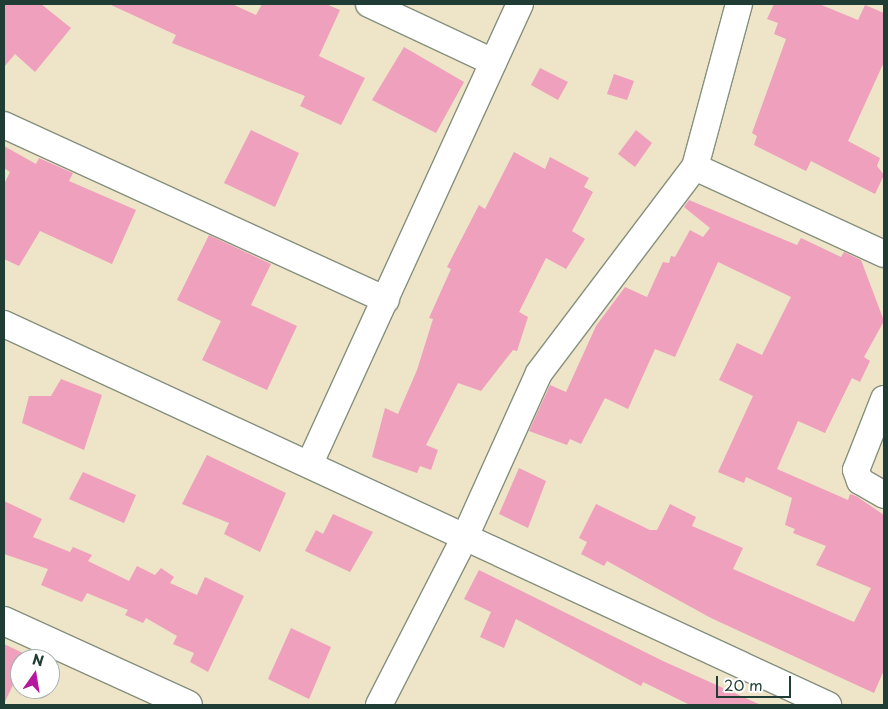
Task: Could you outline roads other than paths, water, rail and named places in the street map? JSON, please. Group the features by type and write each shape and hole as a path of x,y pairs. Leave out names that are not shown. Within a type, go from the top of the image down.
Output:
{"street":[{"path":"369,4 493,62"},
{"path":"310,463 520,4"},
{"path":"378,705 464,539 539,374 695,168 739,4"},
{"path":"4,126 386,300"},
{"path":"695,168 884,254"},
{"path":"4,324 310,463 464,539 828,705"},
{"path":"884,398 856,470 860,481 884,495"},
{"path":"4,621 188,705"}]}
